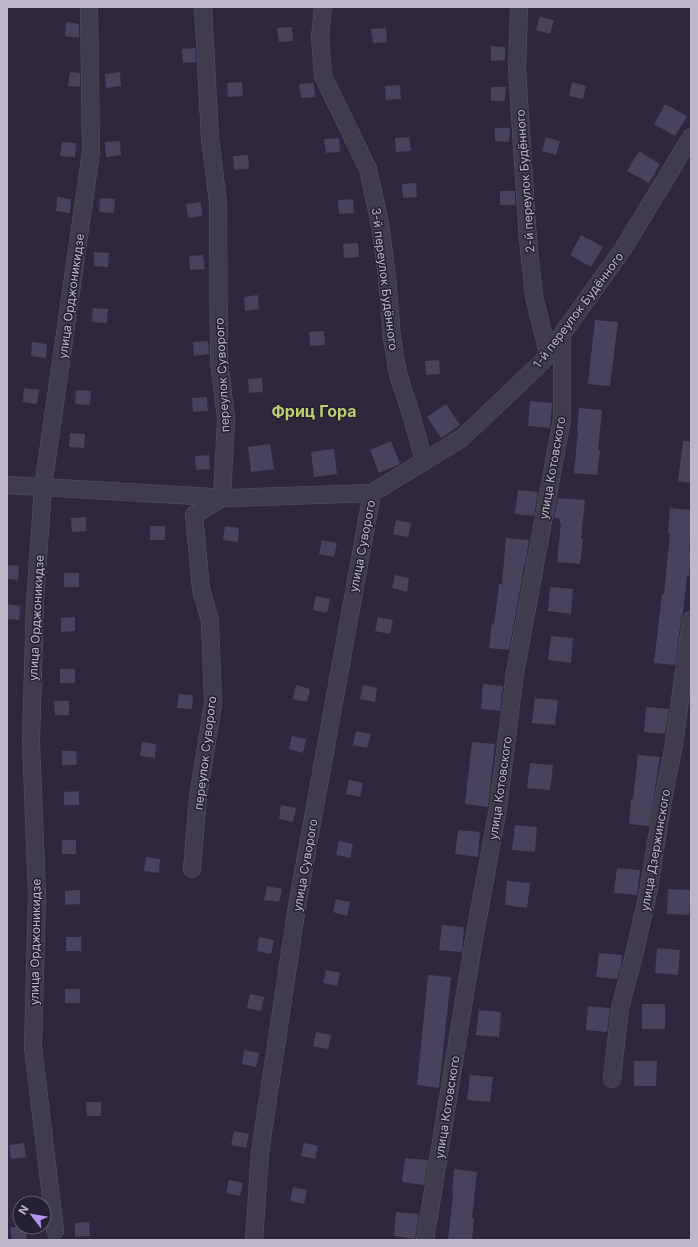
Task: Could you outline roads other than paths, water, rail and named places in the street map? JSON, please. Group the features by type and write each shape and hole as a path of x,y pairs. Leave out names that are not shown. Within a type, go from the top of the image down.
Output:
{"street":[{"name":"улица Орджоникидзе","path":"55,1231 33,1047 36,896 31,741 35,602 44,488 91,152 89,7"},
{"name":"переулок Суворого","path":"192,869 198,797 213,704 210,621 201,589 194,515 222,498 226,418 218,361 218,202 210,138 203,7"},
{"name":"3-й переулок Будённого","path":"323,7 320,38 323,76 368,169 380,224 387,277 392,338 398,374 412,417 424,462"},
{"name":"2-й переулок Будённого","path":"519,7 517,70 529,247 534,296 548,353"},
{"name":"1-й переулок Будённого","path":"372,493 462,438 542,362 623,249 691,137"},
{"name":"улица Котовского","path":"425,1240 473,945 498,808 515,673 562,419 562,334"},
{"path":"7,485 222,498 372,493"},
{"name":"улица Суворого","path":"254,1240 260,1152 297,906 372,493"},
{"name":"улица Дзержинского","path":"612,1079 620,1008 648,893 663,800 674,744 691,620"}],"district":[{"name":"Фриц Гора","path":"314,411"}]}
